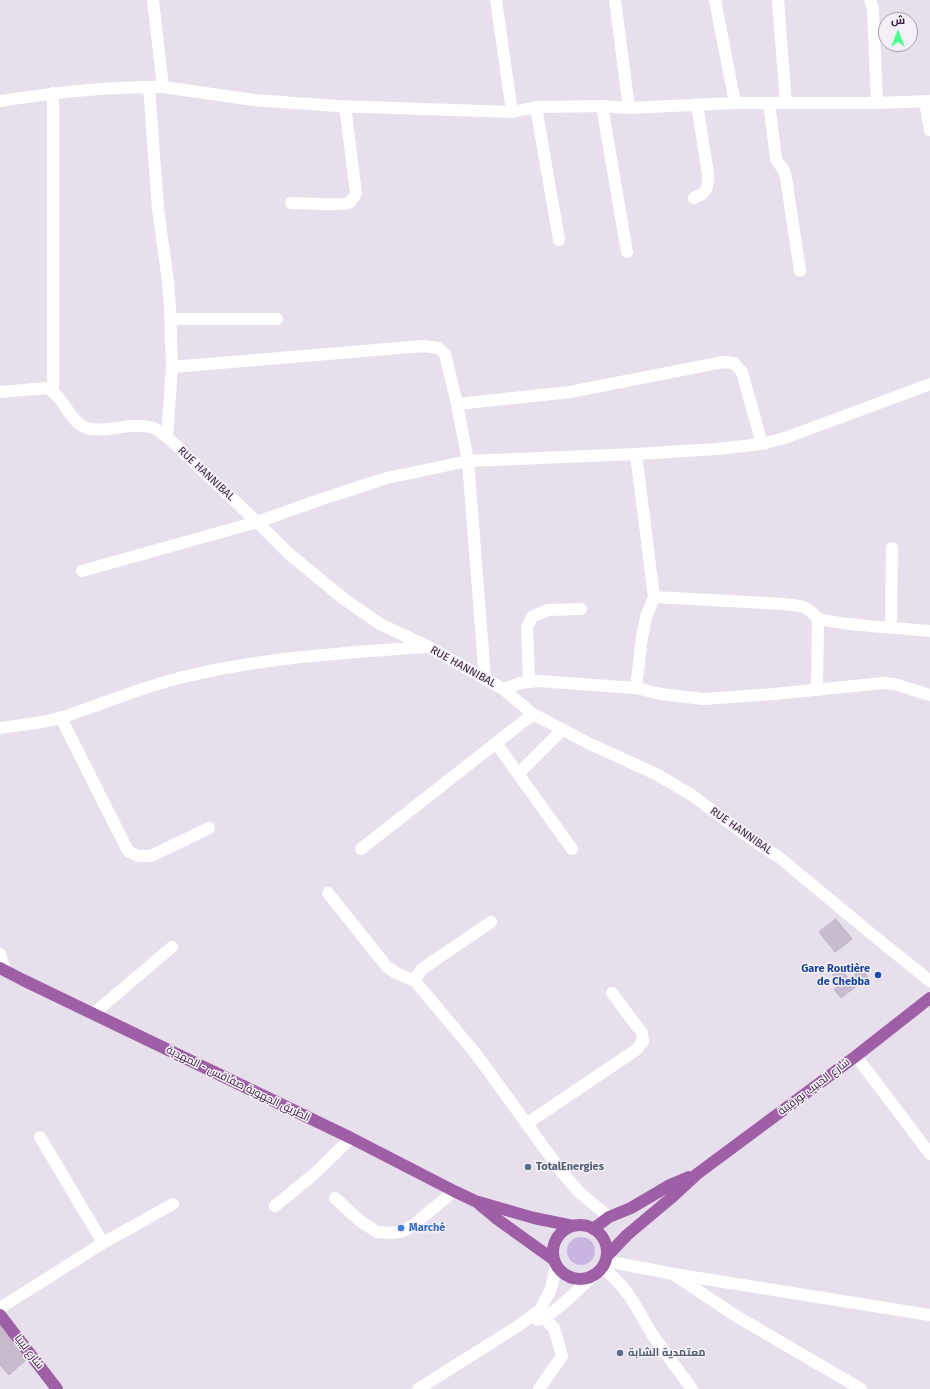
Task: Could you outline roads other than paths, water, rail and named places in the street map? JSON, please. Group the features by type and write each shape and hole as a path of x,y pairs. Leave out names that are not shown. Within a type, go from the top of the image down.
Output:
{"main road":[{"name":"الطريق الجهوية صفاقس - المهدية","path":"3,969 351,1138 475,1201 534,1218 573,1226"},
{"name":"شارع الحبيب بورقيبة","path":"605,1262 627,1235 697,1174 856,1056 930,998"},
{"name":"شارع الحبيب بورقيبة","path":"593,1229 609,1217 631,1208 670,1185 697,1174"},
{"name":"الطريق الجهوية صفاقس - المهدية","path":"475,1201 555,1262"},
{"path":"573,1226 583,1226 593,1229 598,1232 606,1245 605,1262 592,1276 582,1279 571,1278 562,1273 555,1262 554,1246 556,1239 561,1233 573,1226"},
{"name":"شارع ليبيا","path":"0,1315 57,1389"}],"street":[{"path":"153,0 163,87"},
{"path":"496,0 512,112"},
{"path":"615,0 629,108"},
{"path":"715,0 735,103"},
{"path":"778,0 786,103"},
{"path":"870,0 873,10 877,103"},
{"path":"149,87 158,209 168,282 170,319 172,367 167,437"},
{"path":"0,101 105,88 163,87 254,100 345,106 512,112 536,107 602,106 629,108 735,103 927,102 930,130"},
{"path":"0,392 46,388 53,391 53,94"},
{"path":"769,103 776,159 783,167 786,178 800,271"},
{"path":"694,198 702,195 706,191 708,183 708,174 697,104"},
{"path":"291,203 348,203 353,199 356,193 345,106"},
{"path":"602,106 627,252"},
{"path":"536,107 559,240"},
{"path":"170,319 277,319"},
{"path":"172,367 423,346 438,348 446,354 458,404 468,461 485,679"},
{"path":"458,404 570,392 723,362 734,363 742,372 762,444"},
{"path":"82,571 257,522 387,478 468,461 636,454 717,449 762,444 785,438 930,384"},
{"name":"RUE HANNIBAL","path":"53,391 75,421 91,429 136,426 154,428 167,437 288,553 344,599 380,624 427,646 503,689 533,714 562,730 658,775 693,796 738,830 780,858 930,980"},
{"path":"636,454 654,597 646,617 642,637 636,688"},
{"path":"891,627 892,548"},
{"path":"654,597 784,604 800,606 810,610 818,619 850,625 930,631"},
{"path":"529,681 527,627 532,617 548,610 581,609"},
{"path":"817,690 818,619"},
{"path":"0,728 61,718 116,697 173,680 230,668 297,657 427,646"},
{"path":"503,689 529,681 636,688 661,694 703,699 736,698 884,683 894,684 930,695"},
{"path":"361,849 533,714"},
{"path":"61,718 128,851 138,856 151,856 209,828"},
{"path":"518,774 562,730"},
{"path":"496,743 572,849"},
{"path":"328,893 387,967 396,973 415,981 476,1054 561,1171 579,1192 609,1217"},
{"path":"415,981 422,969 491,922"},
{"path":"93,1014 172,947"},
{"path":"0,954 3,969"},
{"path":"526,1124 636,1050 643,1042 642,1032 612,993"},
{"path":"856,1056 930,1154"},
{"path":"40,1137 104,1243"},
{"path":"275,1206 313,1175 351,1138"},
{"path":"336,1198 360,1221 378,1232 392,1233 403,1231 412,1226 454,1191"},
{"path":"0,1308 104,1243 173,1204"},
{"path":"542,1314 551,1289 555,1262"},
{"path":"605,1262 930,1315"},
{"path":"605,1262 613,1276 624,1287 660,1344 692,1389"},
{"path":"674,1274 736,1316 861,1389"},
{"path":"418,1389 518,1326 542,1314 592,1276"},
{"path":"539,1389 562,1356 554,1328 542,1314"}],"place":[{"name":"Gare Routière de Chebba","path":"878,975"},
{"name":"TotalEnergies","path":"528,1167"},
{"name":"Marché","path":"401,1228"},
{"name":"معتمدية الشابة","path":"620,1353"}]}
